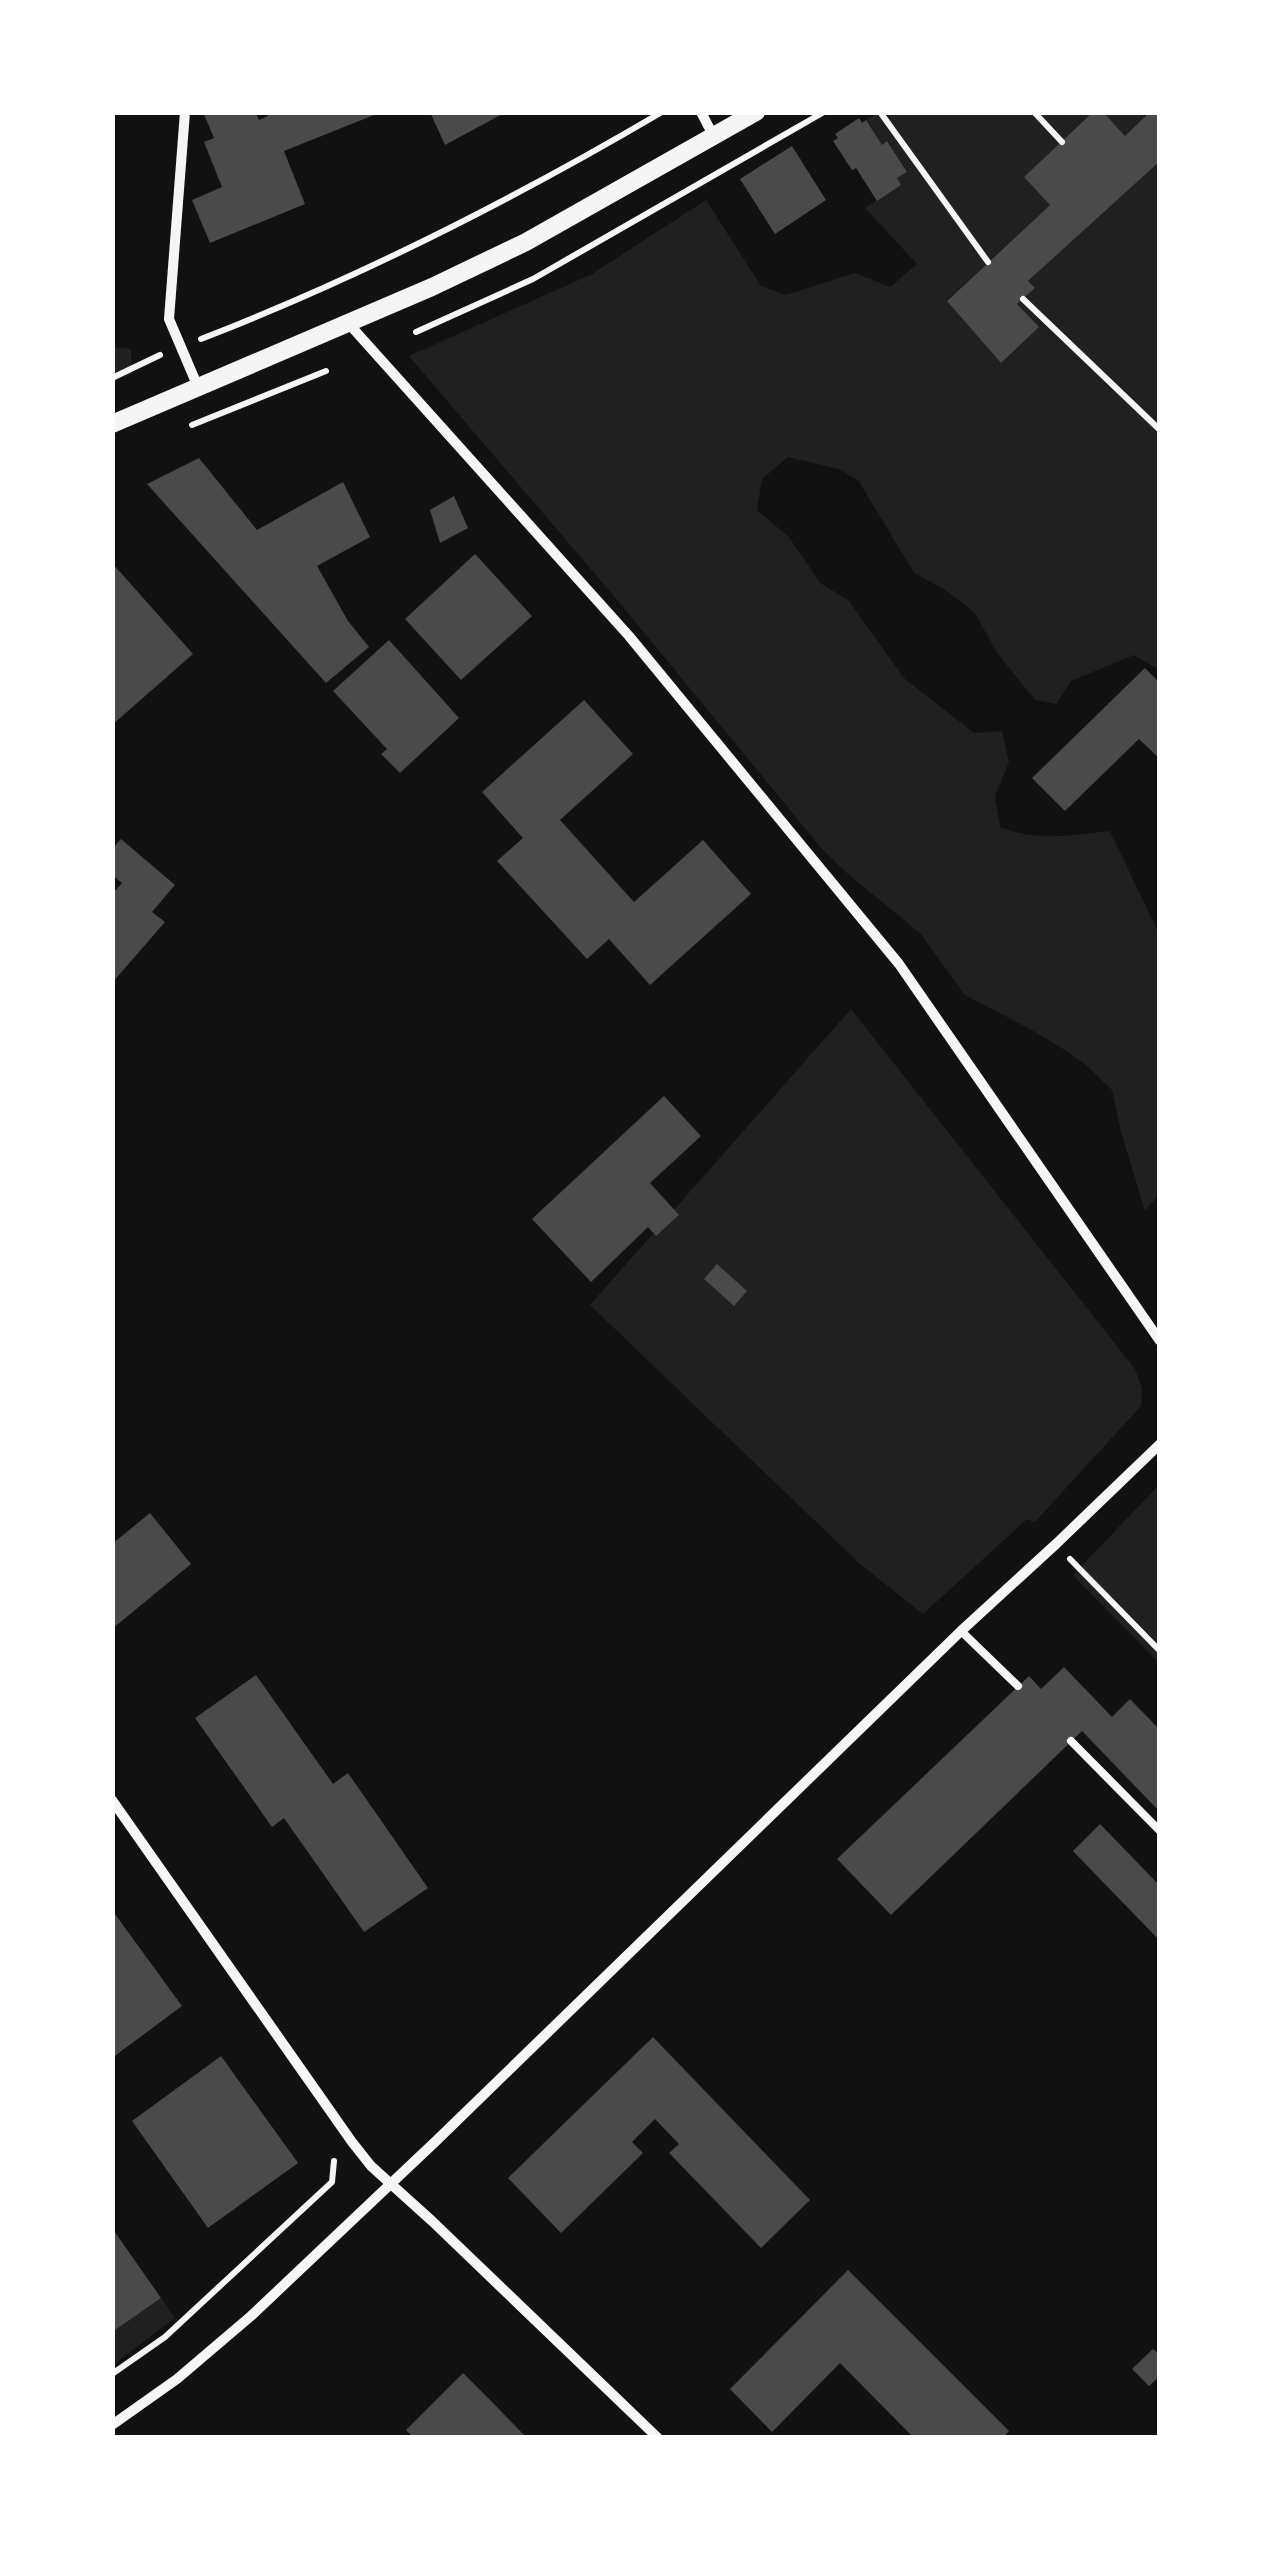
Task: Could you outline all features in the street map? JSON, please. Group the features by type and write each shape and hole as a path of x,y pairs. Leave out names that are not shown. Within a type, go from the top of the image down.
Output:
{"street":[{"path":"184,112 169,319 198,387"},
{"path":"701,112 714,137"},
{"path":"112,424 349,324 526,242 756,112"},
{"path":"349,324 630,636 899,964 1160,1340"},
{"path":"112,2425 176,2380 251,2316 1160,1444"},
{"path":"112,1800 352,2142 390,2184 658,2438"},
{"path":"112,1825 124,1816"}],"lane":[{"path":"961,1631 1018,1686"},
{"path":"1071,1741 1160,1832"}],"path":[{"path":"196,341 256,318 475,217 662,112"},
{"path":"416,332 533,279 824,112"},
{"path":"880,112 988,262"},
{"path":"1034,112 1062,142"},
{"path":"1022,299 1158,424"},
{"path":"112,378 166,352"},
{"path":"184,428 326,371"},
{"path":"1070,1558 1160,1651"},
{"path":"112,2374 166,2337 332,2182 334,2155"}],"shaded area":[{"path":"879,112 1093,113 1025,177 1050,205 947,300 1001,363 1038,327 1017,304 1034,289 1028,281 1159,161 1159,670 1134,655 1071,681 1056,704 1035,700 997,653 975,613 944,589 914,573 858,480 838,469 788,457 762,479 757,510 789,537 820,583 848,600 905,679 974,733 1002,731 1009,762 995,796 1000,827 1041,836 1110,831 1159,934 1159,1194 1145,1211 1112,1090 1063,1049 965,995 920,933 823,850 409,356 592,274 706,200 761,286 786,295 855,273 890,287 917,264 865,208 901,185 897,178 907,171 888,142 882,145 866,120"},
{"path":"1103,113 1150,113 1125,136"},
{"path":"113,347 131,349 132,374 113,382"},
{"path":"851,1009 1135,1369 1142,1388 1141,1406 1035,1522 1027,1519 923,1614 860,1564 590,1305"},
{"path":"1159,1485 1159,1663 1073,1575"},
{"path":"112,2228 175,2318 113,2365 112,2365"}],"building":[{"path":"203,112 255,112 259,120 268,112 379,113 284,151 305,204 210,243 192,200 222,187 204,142 214,138"},
{"path":"430,112 506,112 445,145"},
{"path":"1093,112 1103,112 1125,136 1150,112 1160,112 1160,161 1028,281 1035,288 1017,304 1039,327 1001,363 947,301 1050,205 1024,177"},
{"path":"859,118 862,123 866,120 882,145 887,141 907,172 897,178 901,185 877,201 833,141 838,138 835,134"},
{"path":"792,146 826,200 775,234 740,179"},
{"path":"199,458 257,530 343,482 370,537 317,566 348,621 369,647 326,683 147,484"},
{"path":"454,496 468,528 440,543 430,510"},
{"path":"475,554 532,616 461,680 405,619"},
{"path":"112,563 193,654 112,725"},
{"path":"389,640 459,718 400,773 381,754 387,749 333,691"},
{"path":"1145,668 1160,683 1160,759 1139,739 1065,811 1032,778"},
{"path":"584,700 633,754 560,820 634,902 703,840 751,894 650,985 609,939 587,959 497,861 523,838 482,792"},
{"path":"121,839 175,885 152,912 165,922 112,983 112,894 122,883 112,875 112,849"},
{"path":"664,1096 701,1136 650,1183 679,1215 656,1236 648,1227 591,1282 532,1219"},
{"path":"717,1264 747,1291 734,1306 704,1279"},
{"path":"150,1513 191,1564 112,1629 112,1544"},
{"path":"1064,1667 1112,1717 1130,1699 1160,1730 1160,1812 1082,1731 891,1915 837,1859 1029,1676 1041,1689"},
{"path":"256,1675 333,1784 348,1773 428,1888 364,1932 284,1818 272,1827 195,1718"},
{"path":"1100,1824 1160,1886 1160,1941 1073,1851"},
{"path":"112,1910 182,2006 112,2058"},
{"path":"653,2037 810,2200 761,2248 669,2153 679,2144 655,2119 632,2142 643,2153 561,2233 508,2178"},
{"path":"221,2056 298,2163 208,2228 132,2121"},
{"path":"112,2228 161,2298 112,2332"},
{"path":"848,2270 1009,2431 1003,2438 914,2438 840,2363 772,2432 730,2389"},
{"path":"1153,2349 1160,2355 1160,2376 1149,2386 1132,2369"},
{"path":"463,2373 527,2438 414,2438 406,2430"}]}
